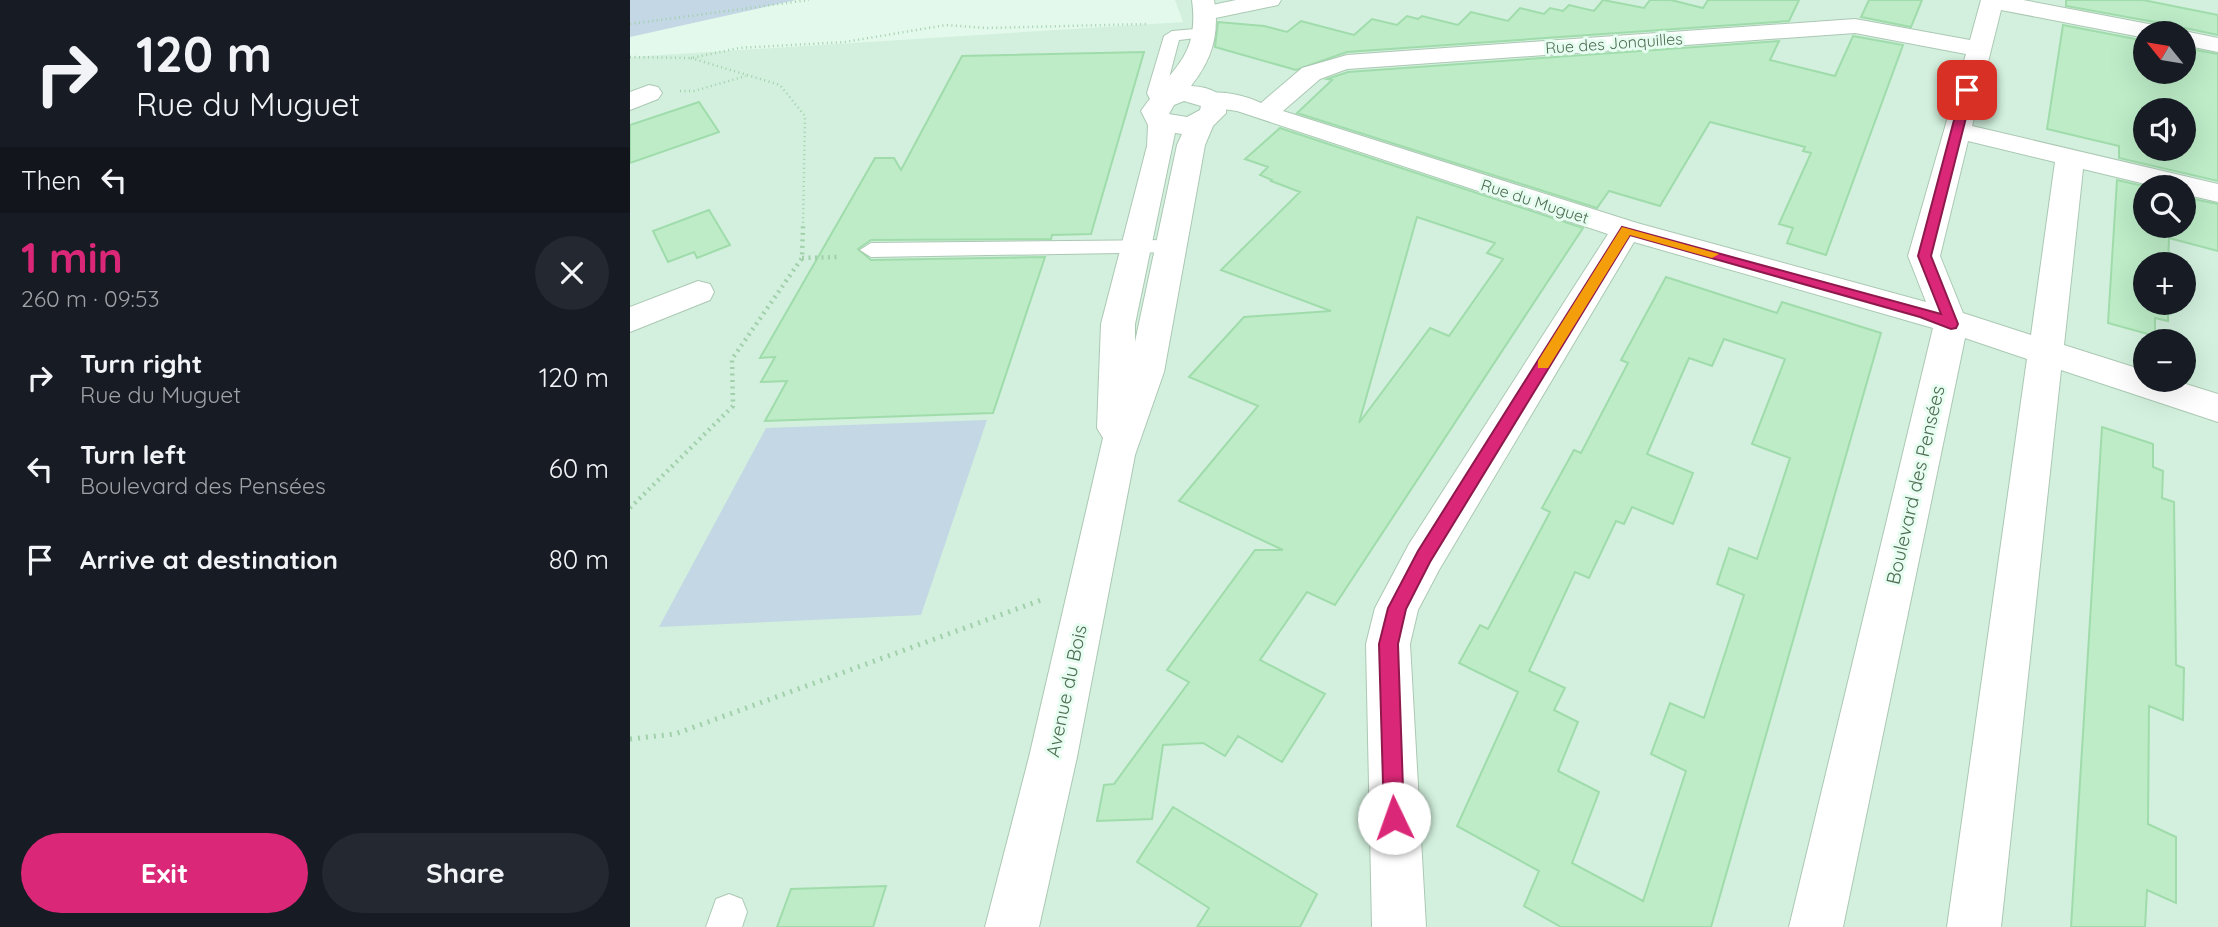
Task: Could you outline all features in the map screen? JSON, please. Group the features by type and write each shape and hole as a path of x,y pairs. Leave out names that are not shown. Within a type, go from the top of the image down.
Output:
{"street":[{"path":"1208,108 1198,61 1206,17 1270,0"},
{"path":"1951,324 1924,256 1992,1 2133,28"},
{"name":"Rue des Jonquilles","path":"1265,114 1302,78 1329,64 1347,62 1854,26 1889,30 1979,49"},
{"path":"2196,41 2218,46"},
{"path":"1162,108 1198,61"},
{"name":"Rue du Muguet","path":"1162,108 1181,126 1208,108 1265,114 1626,230 1925,313 1951,324 2218,408"},
{"name":"Avenue du Bois","path":"1116,455 1118,324 1161,146 1162,108"},
{"name":"Avenue du Bois","path":"1012,927 1116,455 1146,372 1191,145 1208,108"},
{"path":"1956,130 2218,193"},
{"path":"1974,927 2070,157"},
{"path":"1399,927 1388,644 1397,608 1424,556 1626,230"},
{"path":"630,320 698,292"},
{"name":"Boulevard des Pensées","path":"1816,927 1951,324"}],"lane":[{"path":"1162,108 1156,93 1172,36 1206,17"},
{"path":"871,250 1170,247"}],"path":[{"path":"630,24 809,0"},
{"path":"630,57 691,58 739,48 845,41 946,26 986,29 1206,17"},
{"path":"630,508 733,407 732,359 802,258 805,116 780,85 691,58"},
{"path":"640,97 694,91 747,76"},
{"path":"630,739 675,734 1048,598 1087,596"}],"shaded area":[{"path":"630,0 796,0 630,37"},
{"path":"1175,0 2218,0 2218,927 630,927 630,57 1183,22"},
{"path":"987,420 921,615 659,627 766,428"}],"building":[{"path":"1603,0 1644,8 1650,0 1671,0 1703,8 1708,0 1799,0 1789,21 1347,52 1296,70 1215,47 1218,22 1264,26 1287,32 1301,21 1354,35 1372,19 1397,25 1407,16 1418,19 1422,16 1458,25 1471,12 1508,21 1520,8 1544,14 1550,8 1563,11 1569,5 1594,11"},
{"path":"1869,0 1922,0 1911,27 1861,17"},
{"path":"2066,0 2143,0 2218,15 2218,35 2196,30 2196,21 2149,21 2066,6"},
{"path":"2063,25 2133,38 2133,84 2196,84 2196,50 2218,54 2218,181 2119,158 2119,146 2047,129"},
{"path":"1853,36 1903,45 1826,255 1787,243 1793,228 1779,224 1811,153 1803,151 1805,147 1710,122 1660,206 1609,191 1597,208 1297,113 1332,80 1327,79 1348,72 1779,41 1770,60 1835,76"},
{"path":"1144,52 1091,234 1052,235 1051,239 871,240 858,249 871,260 1045,257 993,413 765,421 787,381 761,382 775,357 760,358 875,158 894,158 901,170 962,56"},
{"path":"699,102 719,132 630,163 630,125"},
{"path":"1280,128 1583,228 1335,605 1307,592 1260,660 1325,694 1282,762 1238,736 1225,756 1203,743 1163,745 1152,819 1097,821 1104,785 1114,784 1189,682 1167,670 1255,550 1283,550 1179,501 1258,406 1189,377 1244,317 1331,311 1221,270 1300,192 1260,175 1268,167 1245,159","holes":["1417,217 1495,243 1487,253 1503,259 1449,336 1430,328 1359,423"]},
{"path":"2117,180 2133,184 2133,238 2169,238 2168,252 2133,252 2133,315 2168,315 2168,321 2155,318 2155,329 2133,330 2108,323"},
{"path":"2196,199 2218,204 2218,251 2169,238 2196,238"},
{"path":"709,210 730,245 697,258 694,252 668,262 653,231"},
{"path":"1666,277 1777,313 1782,302 1881,333 1711,927 1561,927 1524,906 1539,871 1457,826 1518,692 1459,663 1480,625 1488,629 1550,512 1542,508 1574,450 1581,453 1628,363 1621,360","holes":["1724,339 1785,359 1752,444 1790,458 1757,559 1729,548 1717,584 1744,595 1704,718 1670,703 1651,754 1686,771 1643,901 1572,863 1599,792 1558,771 1578,722 1554,710 1565,688 1529,671 1575,572 1589,578 1616,521 1624,524 1632,507 1673,524 1693,473 1647,454 1689,358 1712,366"]},
{"path":"2102,427 2153,444 2153,467 2163,471 2162,498 2174,502 2176,665 2184,668 2183,720 2149,706 2148,824 2176,837 2176,903 2147,890 2145,927 2071,927"},
{"path":"1173,807 1317,894 1300,927 1197,927 1209,908 1137,862"},
{"path":"886,886 873,927 777,927 791,889"}],"slow traffic":[{"path":"1543,364 1626,230 1712,254"}],"route":[{"path":"1394,818 1388,644 1397,608 1424,556 1626,230 1925,313 1951,324 1924,256 1967,90"}]}
